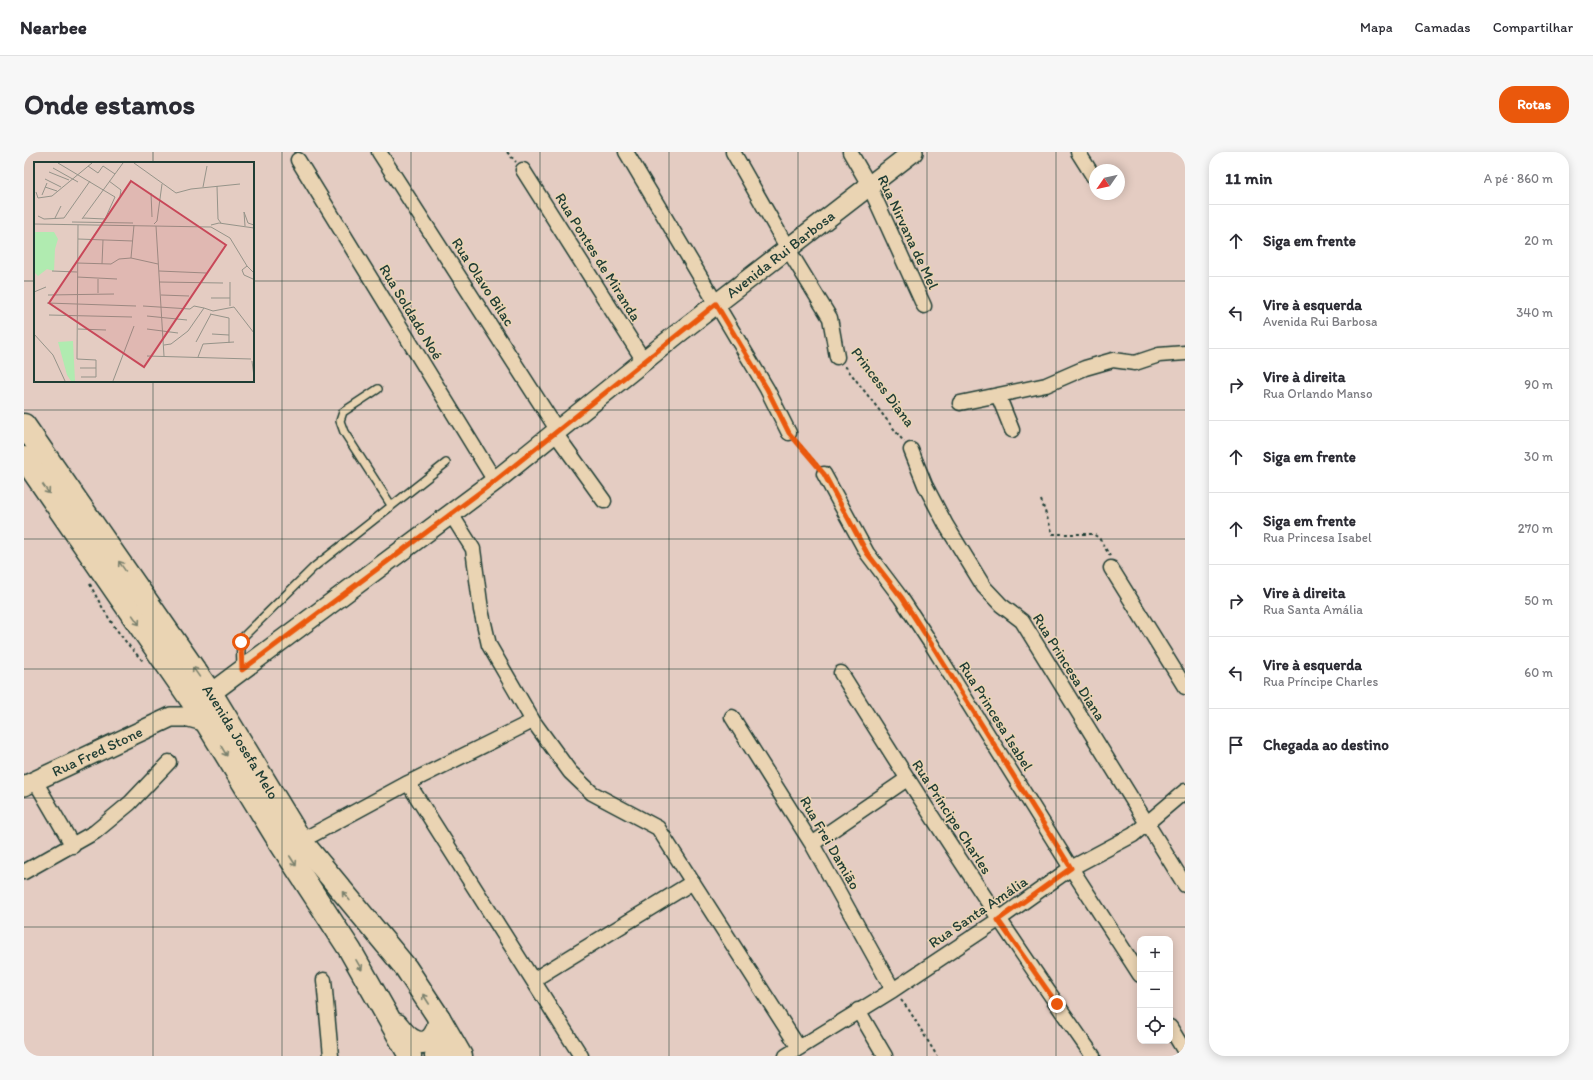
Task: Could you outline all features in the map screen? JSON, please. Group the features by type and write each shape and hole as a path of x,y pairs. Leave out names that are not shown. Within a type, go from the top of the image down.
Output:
{"main road":[{"name":"Avenida Josefa Melo","path":"24,426 211,693 301,841 406,968 439,1018 461,1056"},
{"name":"Avenida Josefa Melo","path":"24,458 185,688 207,722 279,841 350,950 410,1056"},
{"path":"383,1008 406,1036 417,1043 424,1043 434,1037 439,1025 439,1018"},
{"path":"436,1056 443,1054 446,1056"}],"street":[{"name":"Rua Olavo Bilac","path":"379,152 557,432 604,502"},
{"path":"626,152 767,389 789,433"},
{"path":"733,152 788,249"},
{"name":"Rua Nirvana de Mel","path":"850,152 869,185 924,306"},
{"name":"Avenida Rui Barbosa","path":"211,693 495,481 716,304 869,185 914,152"},
{"path":"1078,152 1089,169"},
{"name":"Rua Soldado Noé","path":"298,160 495,481"},
{"name":"Rua Pontes de Miranda","path":"523,170 644,361"},
{"name":"Princess Diana","path":"788,249 830,318 837,357"},
{"path":"960,403 1046,384 1085,368 1112,360 1134,363 1159,355 1185,354"},
{"path":"998,395 1012,430"},
{"name":"Rua Princesa Diana","path":"911,450 925,485 942,519 984,587 1001,605 1022,621 1185,885"},
{"name":"Rua Princesa Isabel","path":"824,474 867,553 902,598 1071,868 1138,972"},
{"path":"451,514 473,549 481,610 489,645 533,722 570,772 592,793 658,828 799,1048"},
{"path":"1112,568 1185,687"},
{"name":"Rua Príncipe Charles","path":"841,673 998,920 1093,1056"},
{"path":"171,717 179,704 185,688"},
{"name":"Rua Fred Stone","path":"30,784 171,717 185,717 207,722"},
{"name":"Rua Frei Damião","path":"732,717 812,844 893,990"},
{"path":"301,841 408,783 533,722"},
{"path":"24,872 73,846 115,817 170,762"},
{"path":"812,844 907,779"},
{"path":"408,783 581,1056"},
{"path":"30,784 73,846"},
{"name":"Rua Santa Amália","path":"786,1056 858,1010 893,990 998,920 1071,868 1132,834 1185,791"},
{"path":"533,980 693,882"},
{"path":"324,980 331,1056"},
{"path":"858,1010 885,1056"},
{"path":"1173,1031 1185,1052"}],"lane":[{"path":"378,389 343,412 340,421 344,432 391,505"},
{"path":"242,670 240,649 244,636 314,567 446,463"}],"path":[{"name":"Princess Diana","path":"837,357 911,450"},
{"path":"789,433 824,474"},
{"path":"1041,500 1053,534 1087,533 1100,538 1109,552 1112,568"},
{"path":"893,990 909,1010 937,1056"}],"route":[{"path":"241,642 240,649 242,670 495,481 716,304 767,389 789,433 824,474 867,553 902,598 1071,868 998,920 1057,1004"}]}
